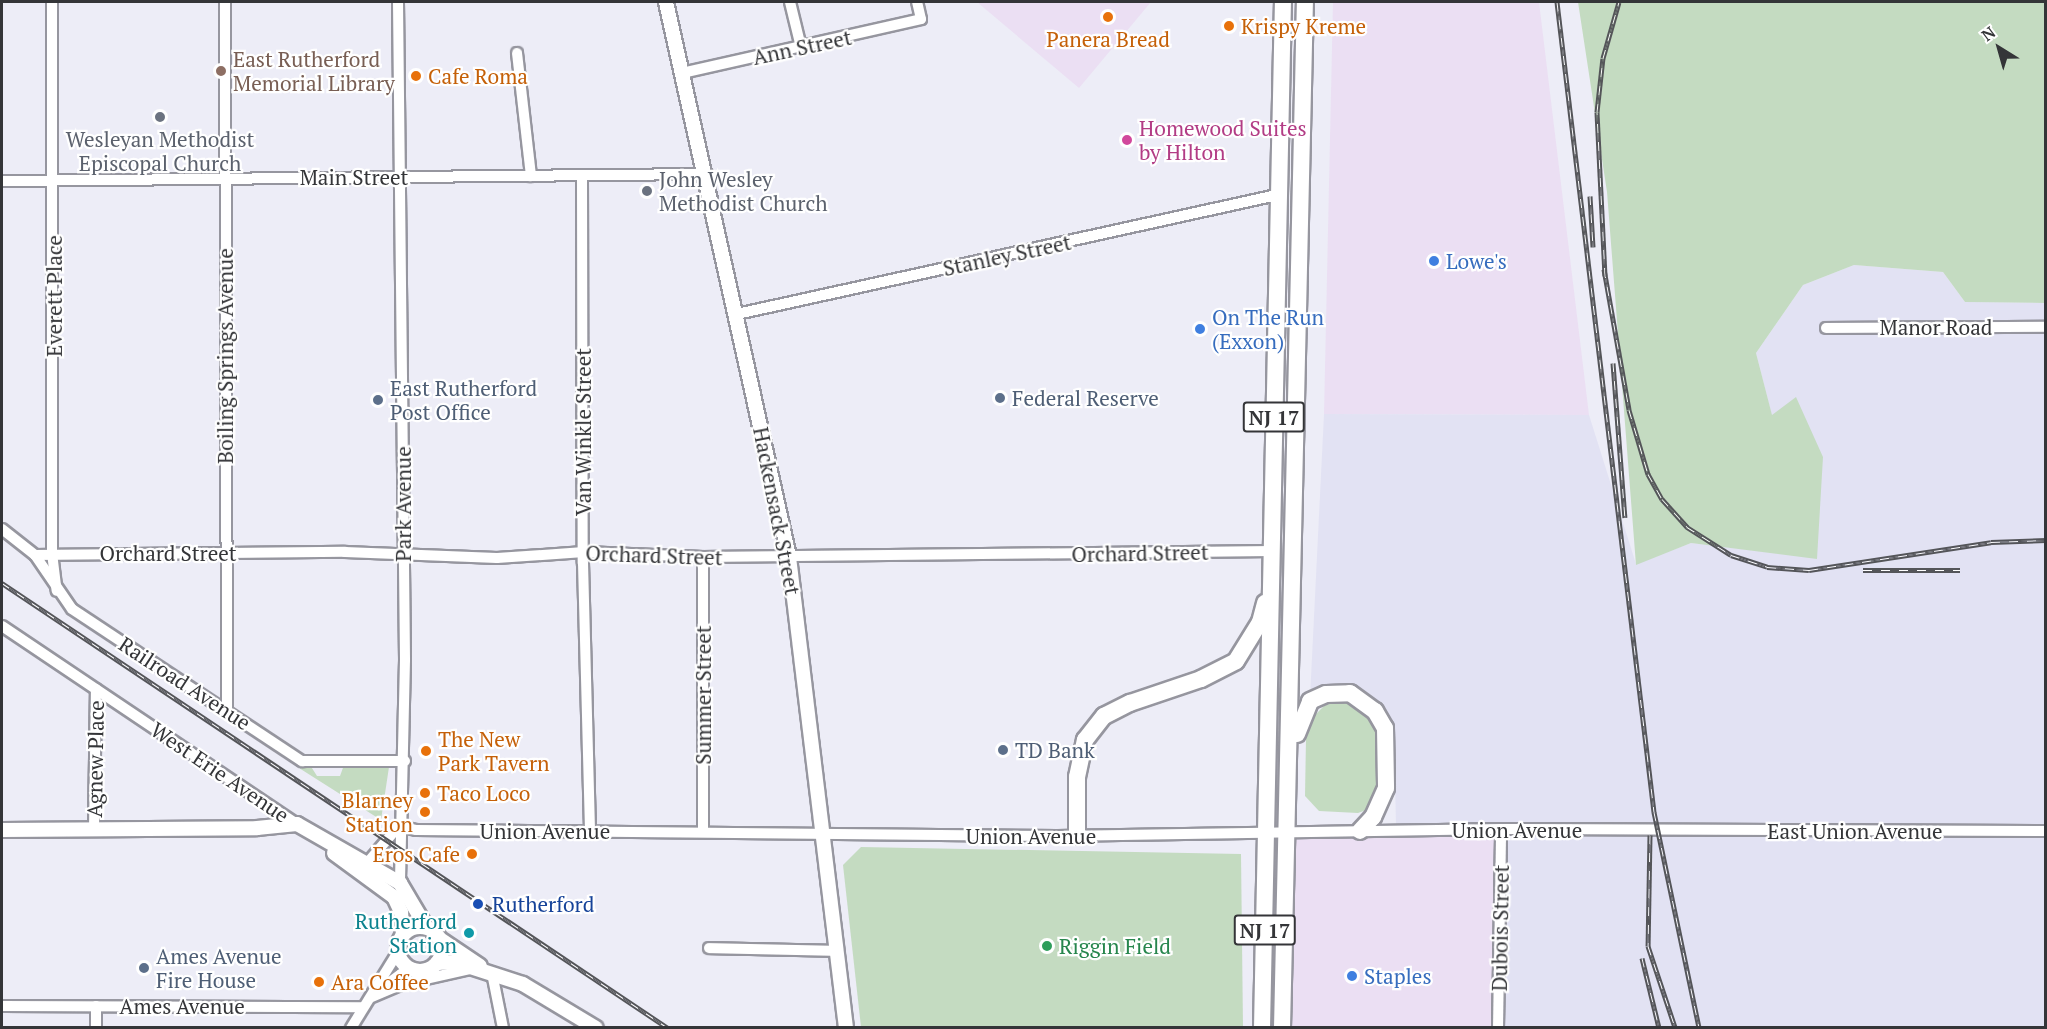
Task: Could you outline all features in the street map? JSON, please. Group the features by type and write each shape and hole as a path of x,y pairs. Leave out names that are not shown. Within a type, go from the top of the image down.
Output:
{"highway":[{"name":"NJ 17","path":"1262,1028 1268,832 1277,195 1283,2"},
{"name":"NJ 17","path":"1282,1028 1291,761 1305,2"},
{"path":"1077,836 1077,777 1085,740 1104,716 1130,703 1201,679 1236,661 1260,622 1271,576"},
{"path":"1291,761 1302,715 1310,701 1326,694 1350,693 1375,711 1385,728 1386,788 1373,817 1360,831"}],"main road":[{"name":"Hackensack Street","path":"666,2 707,174 789,557 846,1028"},
{"path":"2,830 256,828 297,824 394,897 401,912 403,936 398,952 404,964 414,970 424,971 437,963 455,962 492,973 552,999 596,1028"},
{"name":"West Erie Avenue","path":"297,824 368,862 400,883 426,927"},
{"path":"403,936 412,929 426,927 440,939 492,973"},
{"path":"437,963 442,952 440,939"}],"street":[{"name":"Everett Place","path":"52,2 55,183 52,553 57,591"},
{"name":"Boiling Springs Avenue","path":"225,2 227,711"},
{"name":"Park Avenue","path":"398,2 405,761 399,826 400,883"},
{"path":"790,2 801,46"},
{"name":"Ann Street","path":"682,73 921,19 917,2"},
{"path":"517,53 531,177"},
{"name":"Main Street","path":"2,181 55,183 225,178 582,177 707,174"},
{"name":"Van Winkle Street","path":"582,177 584,552 590,832"},
{"name":"Stanley Street","path":"737,314 1277,195"},
{"name":"Manor Road","path":"1826,328 2046,327"},
{"name":"Railroad Avenue","path":"2,529 35,555 57,591 72,609 302,761 405,761"},
{"name":"Orchard Street","path":"35,555 52,553 403,553 497,558 584,552 703,557 789,557 1273,551"},
{"name":"Summer Street","path":"703,557 703,832"},
{"name":"West Erie Avenue","path":"2,626 297,824"},
{"name":"Agnew Place","path":"94,829 96,688"},
{"path":"368,862 399,826"},
{"name":"Union Avenue","path":"399,826 416,830 1077,836 1501,829 1664,831"},
{"name":"Dubois Street","path":"1498,1028 1501,829"},
{"name":"East Union Avenue","path":"1664,831 2046,831"},
{"path":"709,948 837,951"},
{"path":"351,1028 398,952"},
{"path":"372,997 402,984 475,968"},
{"path":"362,1007 401,974 414,970"},
{"path":"492,973 503,1028"},
{"name":"Ames Avenue","path":"2,1006 362,1007"},
{"path":"96,1006 96,1028"}],"shaded area":[{"path":"977,2 1151,2 1079,88"},
{"path":"1333,2 1539,2 1589,415 1324,414"},
{"path":"1854,265 1943,272 1965,302 2045,303 2045,1027 1499,1027 1501,828 1396,826 1394,730 1386,712 1374,698 1360,691 1310,698 1324,414 1589,415 1636,564 1691,543 1817,558 1796,398 1772,416 1756,353 1803,285"},
{"path":"1501,829 1504,1027 1291,1028 1288,833"}],"green space":[{"path":"1578,2 2045,2 2045,303 1965,302 1943,272 1854,265 1803,285 1756,353 1772,415 1796,397 1823,457 1817,559 1691,543 1636,565 1607,192"},
{"path":"1337,701 1349,702 1368,712 1379,731 1379,790 1369,809 1358,813 1319,811 1305,796 1306,739 1311,719 1324,706"},
{"path":"301,764 310,765 317,776 340,776 344,765 389,767 381,820 299,768"},
{"name":"Riggin Field","path":"861,847 1241,854 1243,1027 861,1027 843,865"}],"railway":[{"path":"1557,2 1654,812 1699,1028"},
{"path":"1605,276 1597,112 1603,58 1619,2"},
{"path":"1590,196 1593,247"},
{"path":"1604,269 1629,410 1648,474 1662,499 1687,527 1731,555 1767,567 1809,570 1991,542 2046,540"},
{"path":"1613,363 1625,518"},
{"path":"1863,570 1960,570"},
{"path":"2,583 668,1028"},
{"path":"1650,835 1648,946 1675,1027"},
{"path":"1642,958 1659,1028"}],"place":[{"name":"Panera Bread","path":"1108,17"},
{"name":"Krispy Kreme","path":"1229,26"},
{"name":"East Rutherford Memorial Library","path":"221,71"},
{"name":"Cafe Roma","path":"416,76"},
{"name":"Wesleyan Methodist Episcopal Church","path":"160,117"},
{"name":"Homewood Suites by Hilton","path":"1127,140"},
{"name":"John Wesley Methodist Church","path":"647,191"},
{"name":"Lowe's","path":"1434,261"},
{"name":"On The Run (Exxon)","path":"1200,329"},
{"name":"Federal Reserve","path":"1000,398"},
{"name":"East Rutherford Post Office","path":"378,400"},
{"name":"TD Bank","path":"1003,750"},
{"name":"The New Park Tavern","path":"426,751"},
{"name":"Taco Loco","path":"425,793"},
{"name":"Blarney Station","path":"425,812"},
{"name":"Eros Cafe","path":"472,854"},
{"name":"Rutherford","path":"478,904"},
{"name":"Rutherford Station","path":"469,933"},
{"name":"Riggin Field","path":"1047,946"},
{"name":"Ames Avenue Fire House","path":"144,968"},
{"name":"Staples","path":"1352,976"},
{"name":"Ara Coffee","path":"319,982"}]}
